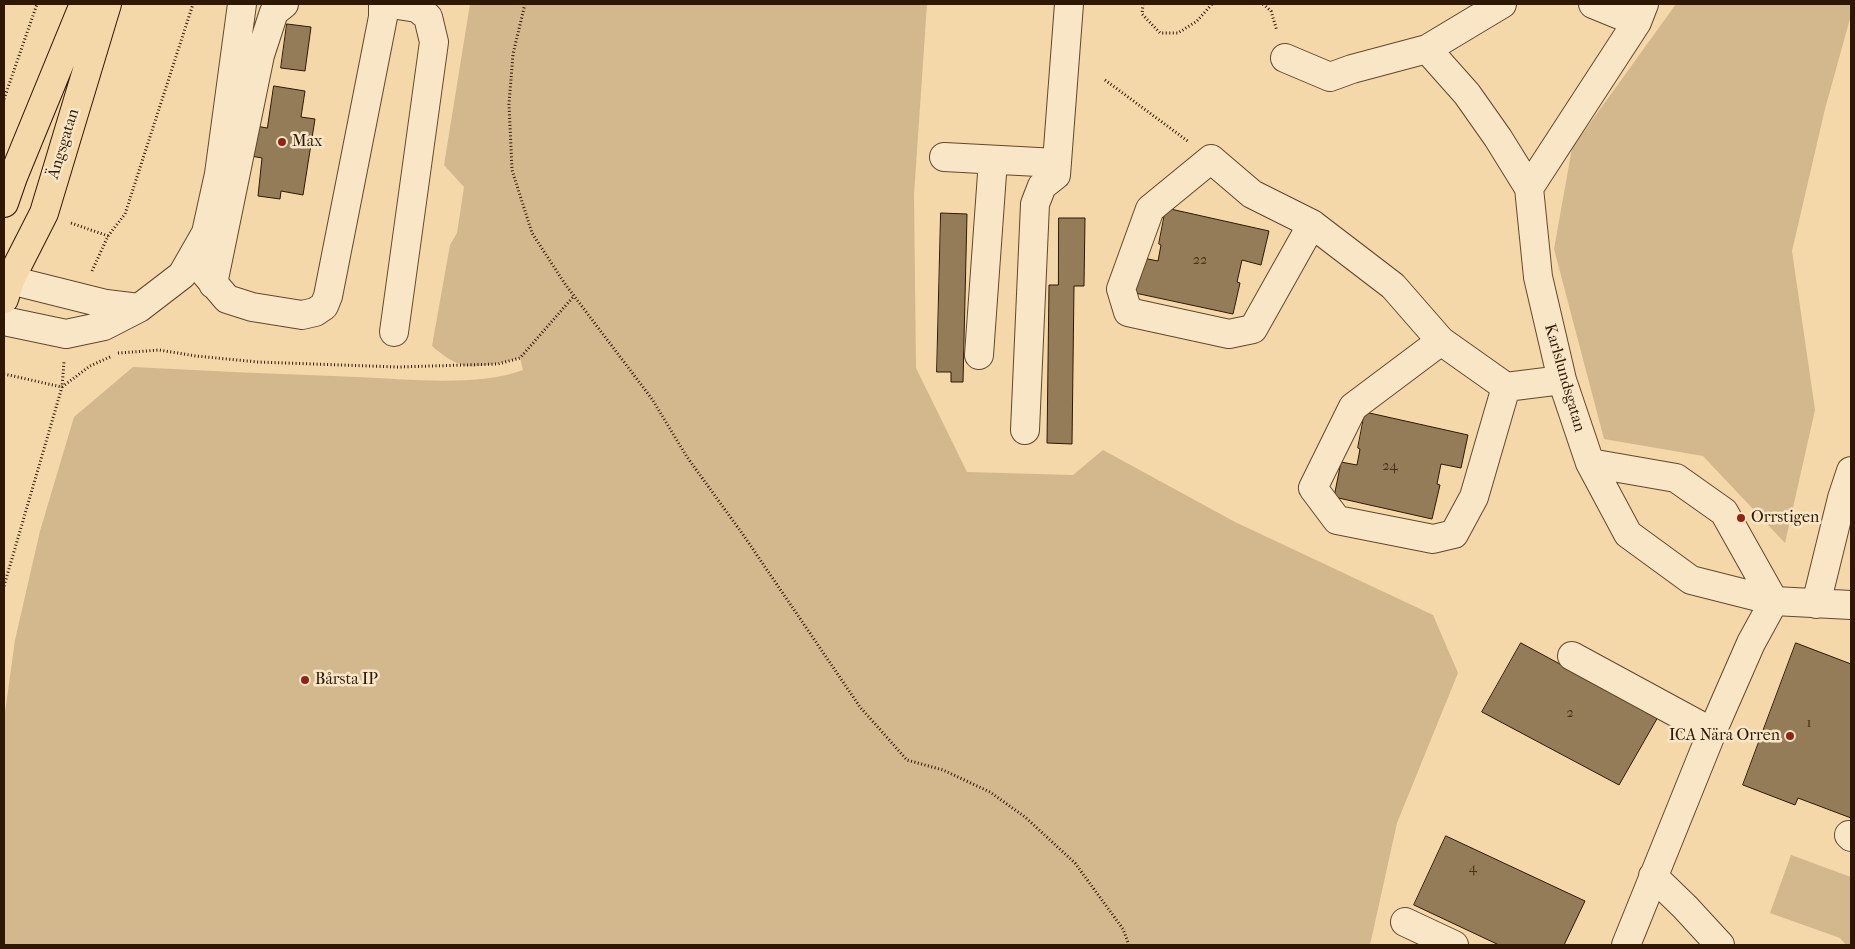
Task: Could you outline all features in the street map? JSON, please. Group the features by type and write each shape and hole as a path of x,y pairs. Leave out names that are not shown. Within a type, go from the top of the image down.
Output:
{"main road":[{"name":"Ängsgatan","path":"4,203 84,4"},
{"name":"Ängsgatan","path":"6,284 44,213 107,4"}],"street":[{"path":"4,321 66,334 104,326 139,308 182,275 206,233 219,174 242,4"},
{"path":"213,284 260,55 274,12 284,4"},
{"path":"192,258 227,299 252,308 302,315 315,312 324,306 328,296 383,17 383,4"},
{"path":"391,4 417,8 428,17 434,42 394,332"},
{"path":"1025,430 1035,204 1042,186 1056,175 1069,4"},
{"path":"1285,58 1330,77 1352,68 1427,49 1502,4"},
{"path":"1427,49 1466,94 1498,138 1529,188 1641,13 1593,4"},
{"path":"944,157 1057,163"},
{"path":"1312,224 1253,329 1229,334 1128,312 1121,289 1150,209 1211,159 1252,194 1312,224 1393,286 1440,341 1506,387 1562,380"},
{"path":"979,355 993,160"},
{"name":"Karlslundsgatan","path":"1529,188 1538,277 1562,380 1590,463 1628,534 1691,580 1774,601 1851,605"},
{"path":"6,284 97,302 139,308"},
{"path":"1440,341 1353,407 1313,488 1336,520 1433,539 1454,534 1474,497 1506,387"},
{"path":"1590,463 1676,478 1724,512 1774,601 1751,643 1712,732 1626,945"},
{"path":"1816,604 1847,498 1851,471"},
{"path":"1572,656 1712,732"},
{"path":"1653,876 1720,945"},
{"path":"1405,922 1454,945"}],"path":[{"path":"4,99 37,4"},
{"path":"525,4 513,54 509,104 512,170 532,233 574,296 652,399 687,457 744,536 860,708 907,760 943,770 990,792 1025,818 1075,863 1123,929 1129,945"},
{"path":"1143,4 1142,14 1160,33 1178,33 1197,21 1212,4"},
{"path":"1104,80 1211,159"},
{"path":"4,374 62,387 90,366 120,352 159,350 196,356 258,362 398,367 498,364 520,358 574,296"}],"shaded area":[{"path":"470,4 927,4 914,195 916,368 967,472 1073,475 1103,450 1235,522 1433,615 1458,673 1397,823 1370,945 4,945 4,720 15,640 40,531 74,417 133,367 441,381 485,379 523,370 520,358 500,363 466,366 447,358 432,346 450,245 457,233 464,187 444,165"},
{"path":"1676,4 1851,4 1851,15 1825,109 1792,251 1815,410 1785,543 1703,456 1604,439 1554,249 1572,148"},
{"path":"1791,855 1851,877 1851,945 1846,945 1840,938 1770,913"}],"building":[{"path":"287,24 311,27 305,71 281,68"},
{"name":"Max","path":"274,86 305,91 301,117 315,119 303,195 281,191 280,199 258,196 262,158 251,156 256,126 267,128"},
{"path":"1166,208 1269,231 1261,265 1242,260 1237,282 1240,283 1233,314 1135,293 1143,258 1158,261 1161,245 1159,244"},
{"path":"941,213 967,214 963,382 951,382 951,372 937,372"},
{"path":"1059,218 1085,218 1084,286 1074,286 1072,444 1047,443 1049,285 1058,285"},
{"path":"1365,412 1468,435 1461,468 1441,464 1437,484 1440,485 1432,519 1334,497 1341,462 1357,465 1360,449 1358,448"},
{"path":"1521,643 1658,717 1619,785 1482,712"},
{"path":"1796,643 1851,664 1851,818 1798,798 1795,805 1743,785"},
{"path":"1446,836 1585,901 1564,945 1499,945 1414,905"}],"place":[{"name":"Max","path":"282,142"},
{"name":"Orrstigen","path":"1741,518"},
{"name":"Bårsta IP","path":"305,680"},
{"name":"ICA Nära Orren","path":"1790,736"}]}
